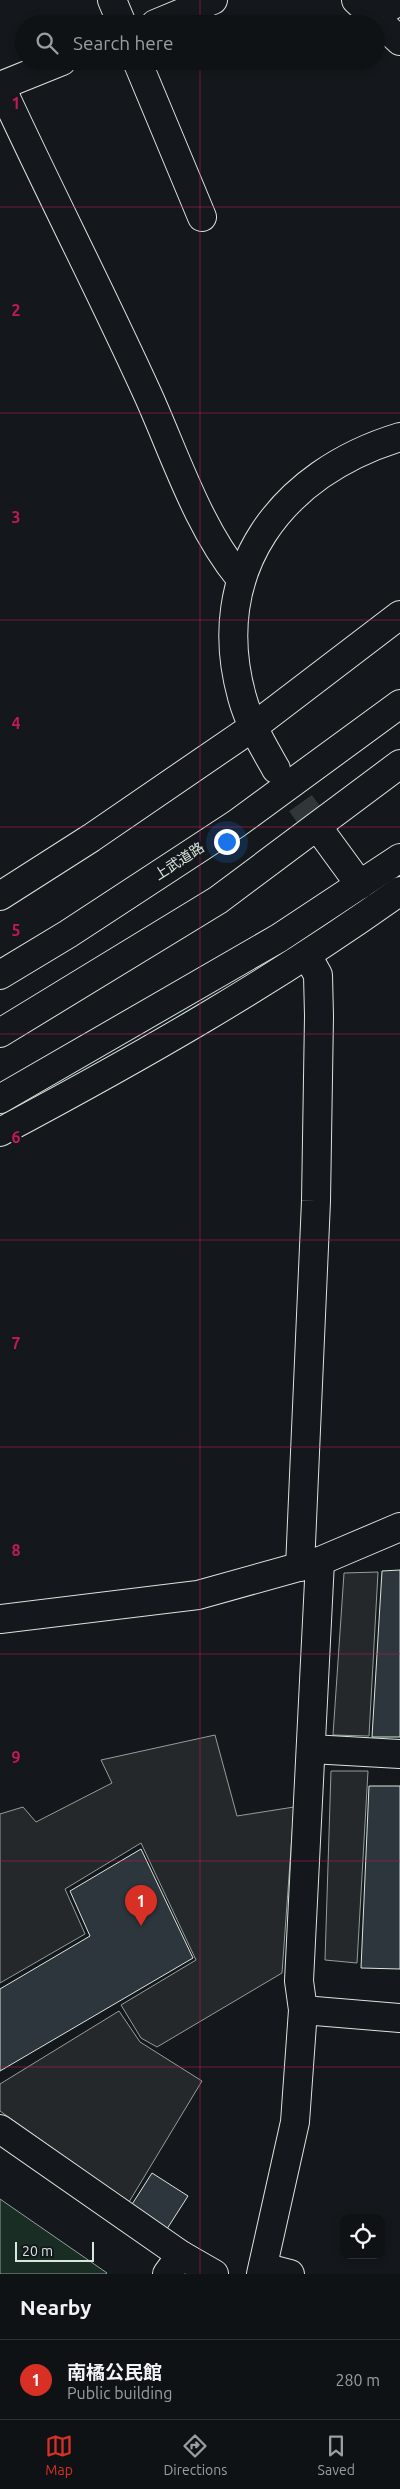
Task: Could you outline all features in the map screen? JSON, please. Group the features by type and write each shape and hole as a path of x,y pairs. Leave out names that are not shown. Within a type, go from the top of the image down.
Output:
{"main road":[{"path":"112,0 118,15"},
{"path":"177,15 213,0"},
{"path":"365,8 400,0"},
{"path":"385,27 400,41"},
{"path":"40,70 1,86 148,395 177,464 222,556 240,578"},
{"path":"141,70 202,217"},
{"path":"276,769 253,727 242,698 234,645 234,614 240,578 251,552 265,529 303,486 354,454 400,437"},
{"path":"0,896 91,838 253,727 400,615"},
{"name":"上武道路","path":"0,975 68,934 236,824 400,704"},
{"path":"0,1033 218,900 400,764"},
{"path":"322,833 360,886"},
{"path":"0,1099 279,938 400,858"},
{"path":"0,1132 139,1056 308,955 400,891"},
{"path":"290,2274 262,2270 295,2122 302,2010 299,1981 311,1749 310,1564 319,1016 318,975 308,955"},
{"path":"0,1619 198,1595 310,1564 400,1527"},
{"path":"311,1749 400,1754"},
{"path":"302,2010 400,2018"},
{"path":"0,2129 174,2264 214,2274"}],"green space":[{"path":"0,2199 107,2273 0,2274"}],"shaded area":[{"path":"378,1572 369,1736 333,1735 344,1573"},
{"path":"215,1735 237,1816 294,1807 282,1973 157,2047 141,2038 121,2005 196,1960 141,1843 65,1889 85,1934 0,1983 0,1814 23,1807 36,1822 112,1783 101,1760"},
{"path":"331,1771 368,1771 357,1963 325,1960"},
{"path":"119,2011 140,2042 202,2081 129,2202 0,2111 0,2084"}],"building":[{"path":"400,1570 400,1737 372,1737 382,1571"},
{"path":"369,1786 400,1786 400,1969 361,1968"},
{"path":"141,1849 193,1958 0,2071 0,1989 90,1936 70,1891"},
{"path":"152,2173 188,2196 165,2232 129,2209"}],"tunnel":[{"path":"276,769 322,833"}],"place":[{"name":"南橘公民館","path":"141,1926"}]}
